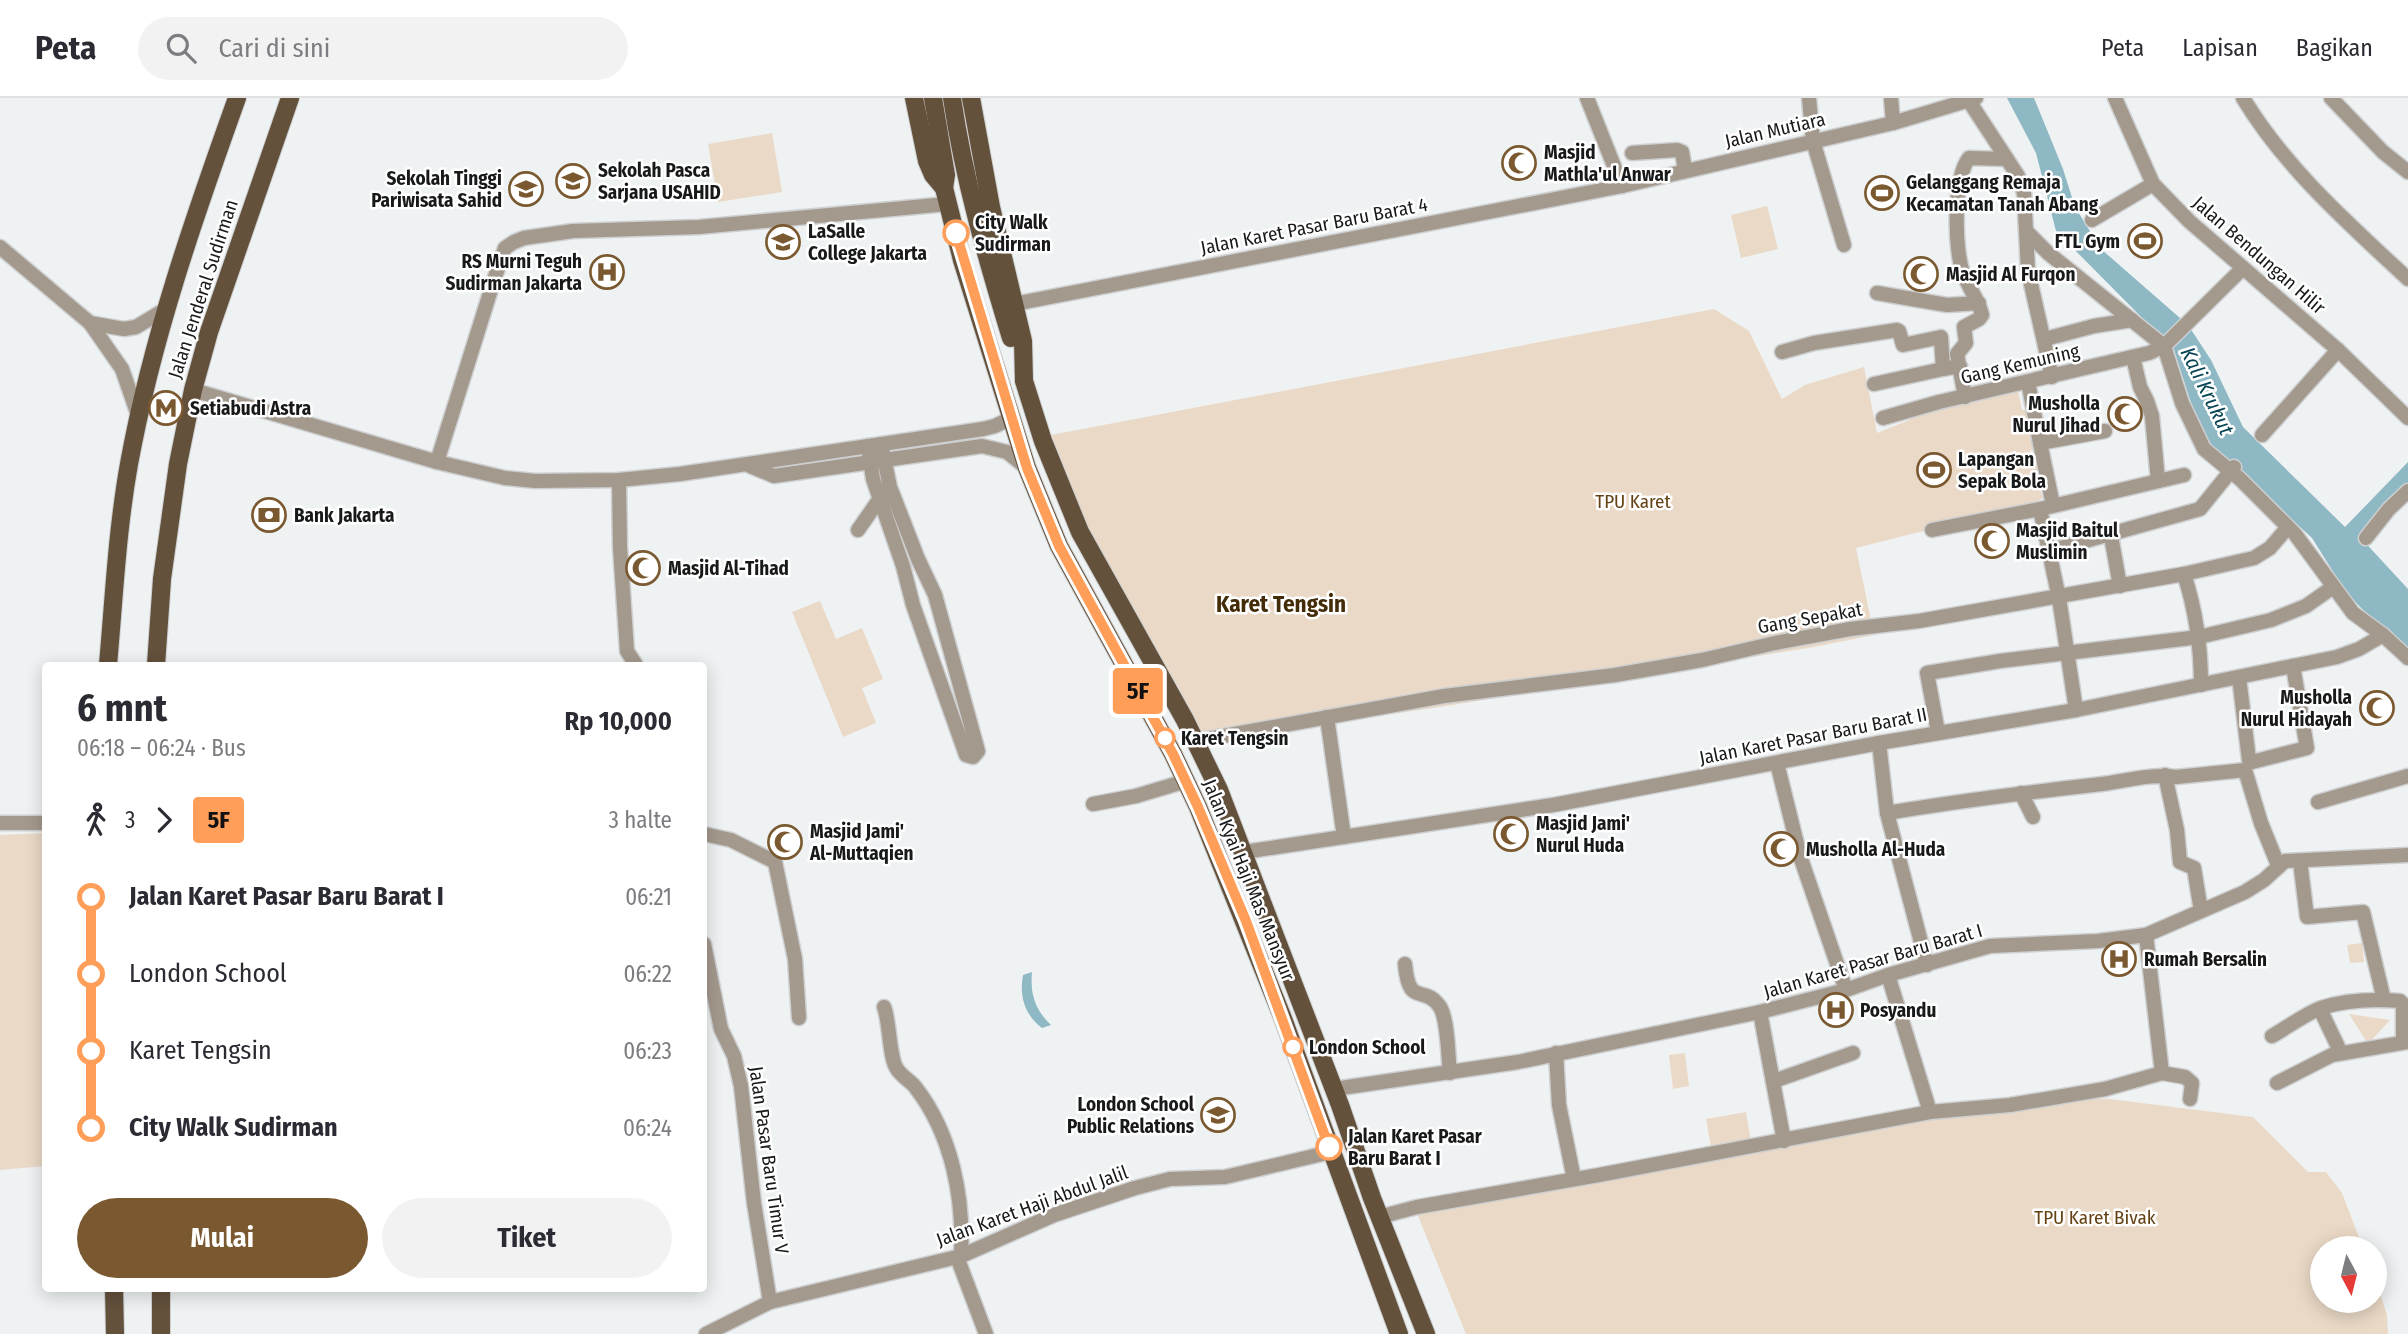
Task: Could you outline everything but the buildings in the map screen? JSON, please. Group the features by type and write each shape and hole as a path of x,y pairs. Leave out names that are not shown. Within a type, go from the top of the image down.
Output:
{"main road":[{"name":"Jalan Jenderal Sudirman","path":"108,662 118,534 139,419 178,265 237,98"},
{"name":"Jalan Jenderal Sudirman","path":"156,662 162,579 178,464 193,390 209,332 290,98"},
{"name":"Jalan Kyai Haji Mas Mansyur","path":"914,98 927,161 946,196 962,260 1027,468 1063,556 1164,737 1185,780 1246,921 1399,1334"},
{"path":"933,98 948,133 1024,381"},
{"path":"946,196 952,98"},
{"name":"Jalan Kyai Haji Mas Mansyur","path":"971,98 991,207 1023,341 1024,381 1043,441 1080,532 1196,741 1219,790 1334,1088 1379,1217 1426,1334"},
{"path":"114,1292 115,1334"},
{"path":"161,1292 163,1331"}],"street":[{"path":"1587,98 1622,186"},
{"path":"1809,98 1813,141 1844,245"},
{"path":"1891,98 1893,123"},
{"name":"Jalan Bendungan Hilir","path":"2115,98 2153,184 2189,221 2338,349 2407,415"},
{"path":"2243,98 2262,130 2299,175 2408,279"},
{"path":"2331,98 2383,152 2408,172"},
{"path":"1972,99 2018,176 2024,193 2028,271 2052,377"},
{"name":"Jalan Mutiara","path":"1622,186 1893,123 1972,99"},
{"path":"1632,153 1677,150 1682,152 1685,170"},
{"path":"1965,397 1957,354 1966,343 1963,329 1982,317 1979,303 1963,274 1959,258 1958,191 1965,163 1969,158 2007,159"},
{"path":"2092,220 2153,184"},
{"name":"Jalan Karet Pasar Baru Barat 4","path":"1014,304 1622,186"},
{"path":"437,462 505,248 514,242 573,231 709,227 946,196"},
{"path":"2026,231 2048,253 2166,345 2182,403 2204,449 2232,469 2288,527 2353,613 2408,658"},
{"path":"0,247 90,323 122,369 139,419"},
{"path":"2166,345 2242,269"},
{"path":"1877,293 1947,305 1979,303"},
{"path":"90,323 124,329 136,327 166,309"},
{"path":"2045,339 2094,326 2132,320"},
{"path":"1782,352 1870,332 1899,330 1901,343 1904,345 1941,337 1943,369"},
{"name":"Gang Kemuning","path":"1883,418 2133,357 2166,345"},
{"path":"2262,435 2338,349"},
{"path":"2133,357 2140,387 2152,416 2158,481"},
{"path":"1874,384 1960,366"},
{"path":"2028,382 2040,443 2049,551 2076,710"},
{"path":"193,390 437,462 505,478 535,481 620,480 749,465 983,429 1011,418"},
{"path":"2040,443 2105,431"},
{"path":"875,445 879,498 903,566 913,605 964,726 935,596 878,461"},
{"path":"749,465 774,477 982,446 1007,452 1027,468"},
{"path":"2049,551 2111,536 2203,508 2232,469"},
{"path":"1932,530 2184,475"},
{"path":"620,480 620,547 627,651 634,662"},
{"path":"858,530 879,498 890,487"},
{"path":"2366,538 2389,509 2408,491"},
{"name":"Gang Sepakat","path":"1196,741 1444,696 1615,675 1850,629 1919,621 2059,598 2184,574 2253,558 2270,548 2288,527"},
{"path":"2111,536 2120,586"},
{"path":"903,566 918,559"},
{"path":"2184,574 2199,637 2201,685"},
{"path":"1938,732 1927,673 2199,637 2271,620 2306,606 2333,587"},
{"path":"913,605 935,596"},
{"name":"Jalan Karet Pasar Baru Barat II","path":"1244,852 1539,808 1938,732 2076,710 2348,653 2383,635"},
{"path":"2239,677 2251,762 2307,748 2294,666"},
{"path":"1326,717 1345,838"},
{"path":"1879,743 1887,813 1927,965"},
{"path":"1777,763 1800,856 1846,990"},
{"path":"1887,813 1958,800 2165,775 2176,778 2245,770 2260,823 2278,865"},
{"path":"2165,775 2178,830 2180,862 2194,868 2201,911"},
{"path":"2318,802 2408,776"},
{"path":"1093,804 1136,796 1185,780"},
{"path":"2021,793 2032,817"},
{"path":"0,823 42,823"},
{"path":"707,835 731,840 775,862 795,959 799,1018"},
{"name":"Jalan Karet Pasar Baru Barat I","path":"1334,1088 1450,1073 1760,1013 1990,946 2098,941 2146,935 2245,892 2264,880 2285,860 2408,855"},
{"path":"2300,860 2307,917 2363,912 2384,1000"},
{"path":"2146,935 2162,1073"},
{"name":"Jalan Pasar Baru Timur V","path":"707,959 721,1029 734,1056 741,1086 754,1203 770,1302"},
{"path":"1405,964 1406,984 1410,990 1434,1001 1441,1009 1450,1073"},
{"path":"1888,975 1930,1112"},
{"path":"2272,1036 2320,1009 2351,1002 2384,1000 2400,1001 2403,1004 2405,1042 2341,1053 2316,1062 2277,1083"},
{"path":"884,1007 896,1068 916,1087 938,1126 952,1161 962,1232 959,1256 986,1334"},
{"path":"2320,1009 2341,1053"},
{"path":"1760,1013 1784,1141"},
{"path":"1556,1053 1559,1105 1574,1180"},
{"path":"1774,1081 1853,1053"},
{"path":"1379,1217 1417,1207 1930,1112 2010,1105 2105,1089 2162,1073 2189,1079 2192,1083 2190,1098"},
{"name":"Jalan Karet Haji Abdul Jalil","path":"706,1334 770,1302 959,1256 1054,1215 1135,1188 1170,1179 1225,1177 1331,1152"}],"green space":[{"path":"772,133 782,192 718,202 708,144"},
{"path":"1767,206 1778,249 1741,258 1731,215"},
{"name":"TPU Karet","path":"1714,309 1749,331 1782,399 1805,385 1864,367 1877,433 1924,411 2018,390 2022,410 2030,409 2038,449 2030,451 2032,462 2039,461 2044,489 2040,490 2043,498 2031,504 1856,548 1874,635 1440,707 1189,744 1072,517 1051,435"},
{"path":"820,601 836,639 862,628 883,679 862,688 876,723 843,737 792,612"},
{"path":"42,833 42,1166 0,1170 0,835"},
{"path":"2362,943 2364,962 2350,963 2347,945"},
{"path":"2349,1014 2390,1020 2368,1044"},
{"path":"1685,1053 1689,1086 1673,1089 1669,1055"},
{"name":"TPU Karet Bivak","path":"2080,1098 2110,1099 2253,1117 2308,1172 2326,1172 2342,1193 2358,1236 2310,1236 2310,1313 2386,1313 2388,1334 1466,1334 1416,1211 1938,1118"},
{"path":"1746,1112 1751,1141 1711,1147 1706,1119"}],"water":[{"name":"Kali Krukut","path":"2007,98 2034,98 2063,169 2075,207 2101,249 2188,325 2211,360 2243,427 2345,527 2408,462 2408,484 2360,537 2408,589 2408,654 2347,594 2312,538 2202,437 2174,350 2056,231 2036,153"},
{"path":"1032,972 1035,1001 1051,1025 1042,1028 1027,1011 1023,998 1023,975"}],"bus line":[{"name":"5F","path":"956,233 1027,468 1078,584 1173,754 1198,807 1246,921 1329,1147"}],"place":[{"name":"Masjid Mathla'ul Anwar","path":"1519,163"},
{"name":"Sekolah Pasca Sarjana USAHID","path":"573,181"},
{"name":"Sekolah Tinggi Pariwisata Sahid","path":"526,189"},
{"name":"Gelanggang Remaja Kecamatan Tanah Abang","path":"1882,193"},
{"name":"City Walk Sudirman","path":"956,233"},
{"name":"FTL Gym","path":"2145,241"},
{"name":"LaSalle College Jakarta","path":"783,242"},
{"name":"RS Murni Teguh Sudirman Jakarta","path":"607,272"},
{"name":"Masjid Al Furqon","path":"1921,274"},
{"name":"Setiabudi Astra","path":"166,408"},
{"name":"Musholla Nurul Jihad","path":"2125,414"},
{"name":"Lapangan Sepak Bola","path":"1934,470"},
{"name":"Bank Jakarta","path":"269,515"},
{"name":"Masjid Baitul Muslimin","path":"1992,541"},
{"name":"Masjid Al-Tihad","path":"643,568"},
{"name":"Musholla Nurul Hidayah","path":"2377,708"},
{"name":"Karet Tengsin","path":"1165,738"},
{"name":"Masjid Jami' Nurul Huda","path":"1511,834"},
{"name":"Masjid Jami' Al-Muttaqien","path":"785,842"},
{"name":"Musholla Al-Huda","path":"1781,849"},
{"name":"Rumah Bersalin","path":"2119,959"},
{"name":"Posyandu","path":"1836,1010"},
{"name":"London School","path":"1293,1047"},
{"name":"London School Public Relations","path":"1218,1115"},
{"name":"Jalan Karet Pasar Baru Barat I","path":"1329,1147"}],"district":[{"name":"Karet Tengsin","path":"1281,604"}]}
